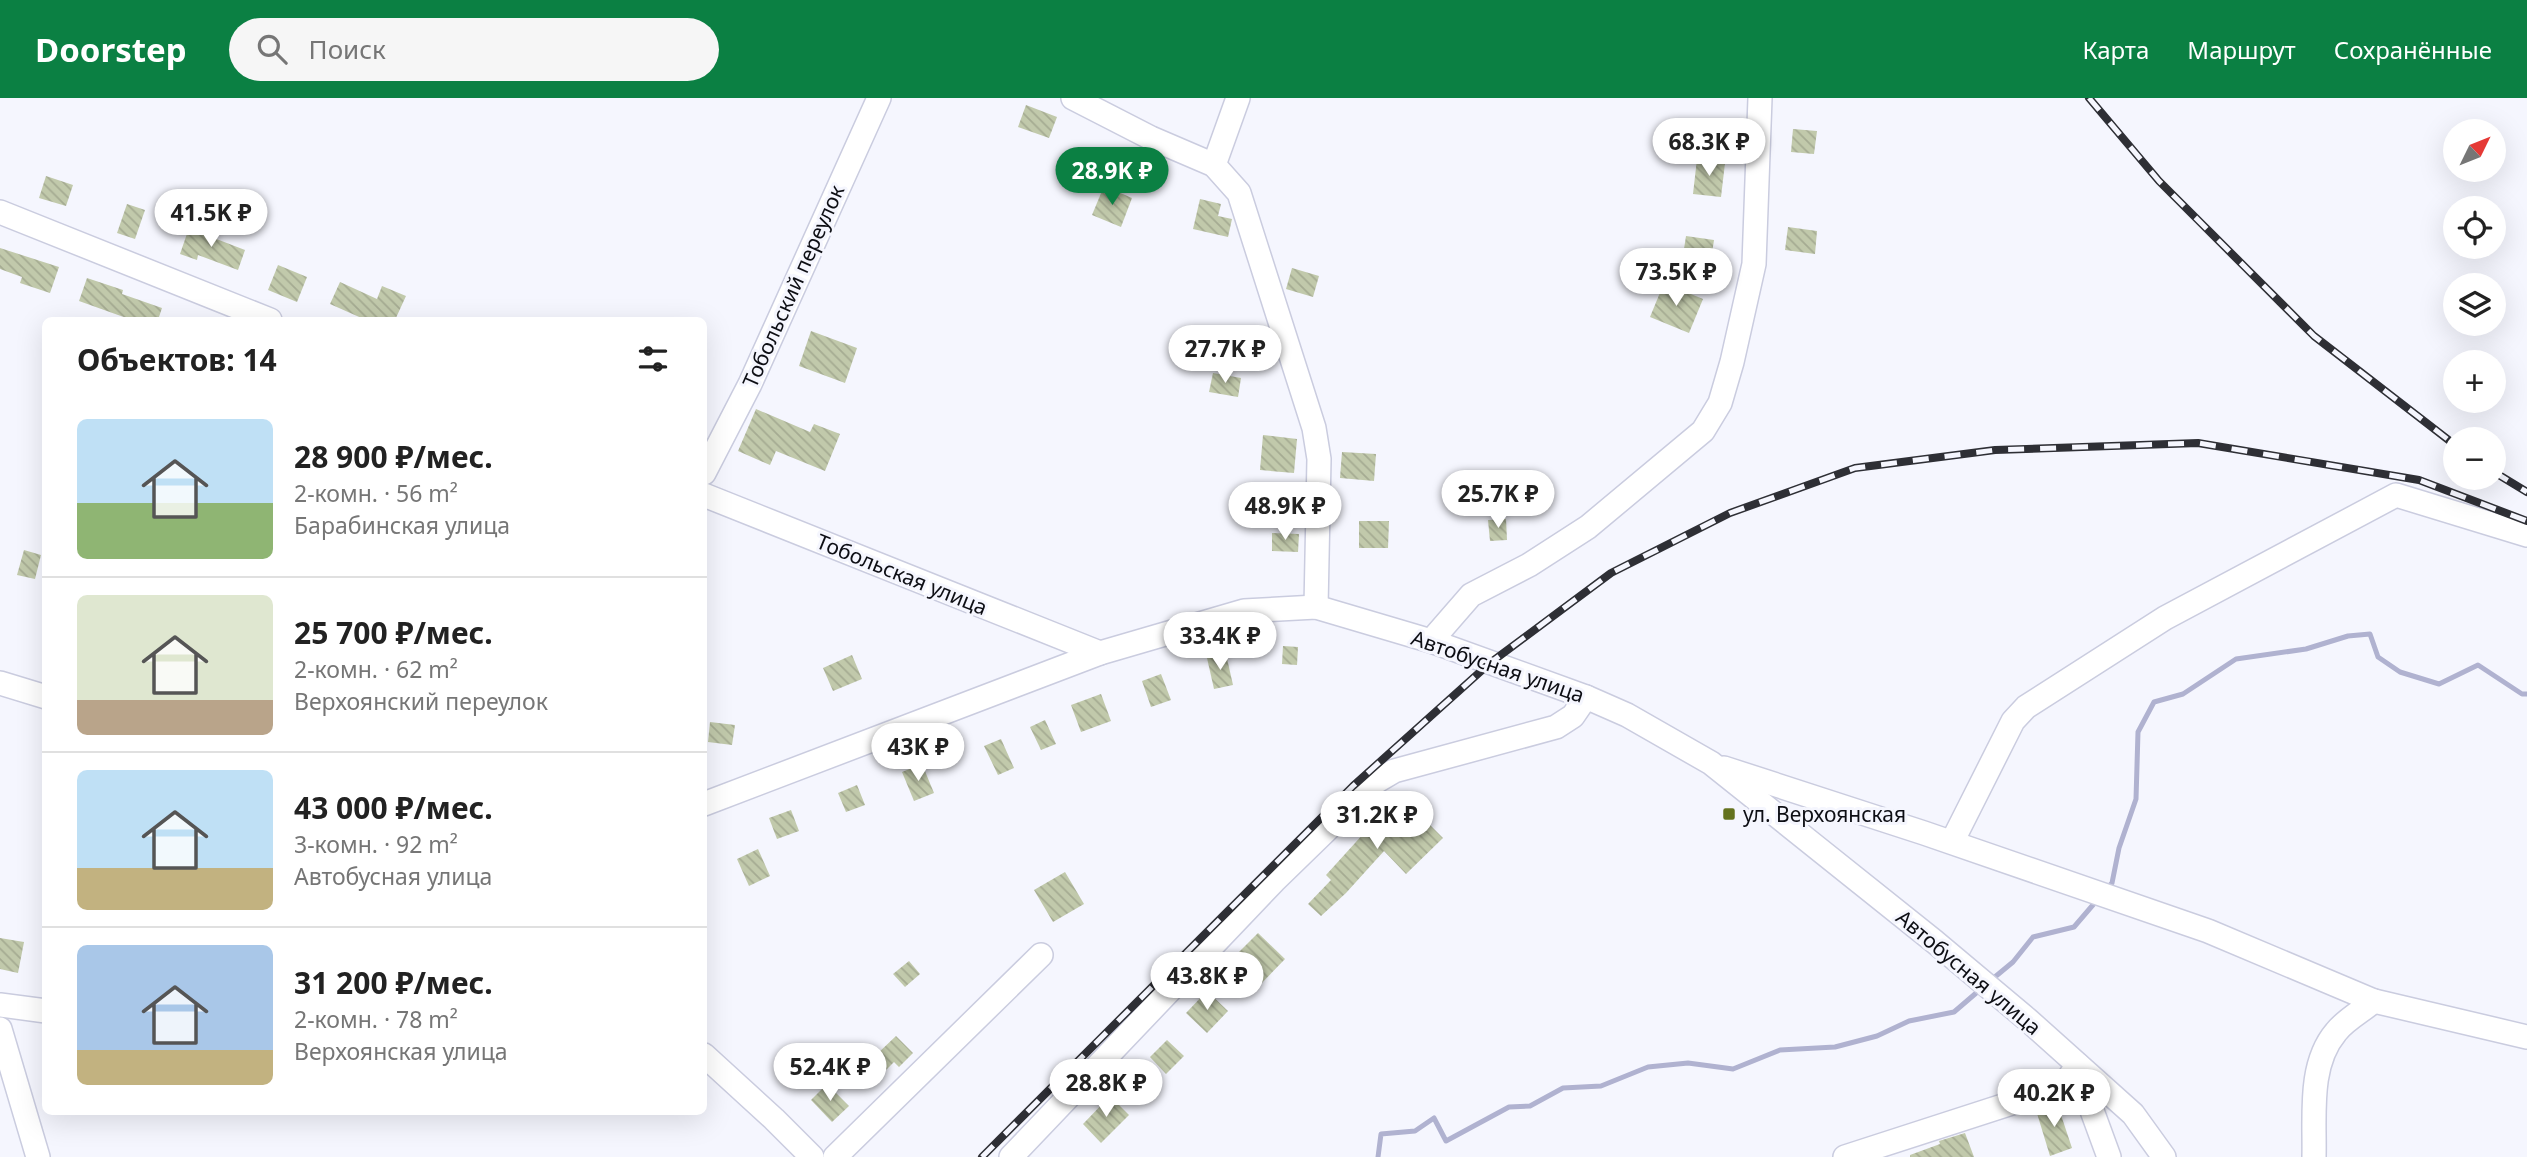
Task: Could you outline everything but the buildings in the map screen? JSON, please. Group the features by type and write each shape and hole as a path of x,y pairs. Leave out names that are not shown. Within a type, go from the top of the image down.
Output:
{"street":[{"name":"Тобольский переулок","path":"707,466 750,384 879,98"},
{"path":"1073,98 1151,138 1214,165 1239,193 1314,428 1319,459 1316,607"},
{"path":"1214,165 1238,98"},
{"path":"1431,641 1471,595 1529,565 1588,527 1703,430 1713,416 1720,403 1732,362 1754,264 1760,98"},
{"path":"0,212 262,317"},
{"path":"1952,842 2013,721 2026,707 2165,618 2262,566 2396,495 2527,535"},
{"name":"Тобольская улица","path":"707,496 1100,653"},
{"name":"Автобусная улица","path":"707,803 1100,653 1244,611 1316,607 1431,641 1586,697 1627,715 1711,763 2028,1020 2074,1072 2133,1114 2164,1157"},
{"path":"0,682 42,696"},
{"path":"1011,1157 1274,881 1377,781 1394,771 1556,726 1573,716 1586,697"},
{"path":"1711,763 1952,842 2208,931 2374,1002 2527,1037"},
{"path":"835,1157 1041,955"},
{"path":"2314,1157 2316,1076 2323,1051 2336,1030 2374,1002"},
{"path":"0,1005 42,1010"},
{"path":"0,1029 38,1157"},
{"path":"707,1058 812,1157"},
{"path":"1845,1157 2055,1089 2074,1072 2087,1097 2109,1157"}],"waterway":[{"path":"2106,889 2112,883 2119,848 2136,799 2138,732 2154,702 2183,694 2236,659 2306,649 2348,636 2370,634 2378,657 2400,672 2439,684 2478,665 2522,694 2527,694"},
{"path":"1990,981 2013,962 2033,937 2074,927 2098,899"},
{"path":"1378,1157 1381,1134 1415,1131 1434,1118 1446,1141 1509,1107 1530,1106 1563,1088 1601,1086 1648,1067 1688,1063 1733,1069 1780,1050 1835,1047 1877,1036 1909,1021 1954,1012 1982,988"}],"railway":[{"path":"2089,98 2159,181 2314,336 2443,436"},
{"path":"982,1157 1353,786 1490,663 1611,573 1730,513 1855,468 1995,450 2198,443 2419,480 2527,521"},
{"path":"2506,479 2527,492"}],"place":[{"name":"ул. Верхоянская","path":"1729,814"}]}
